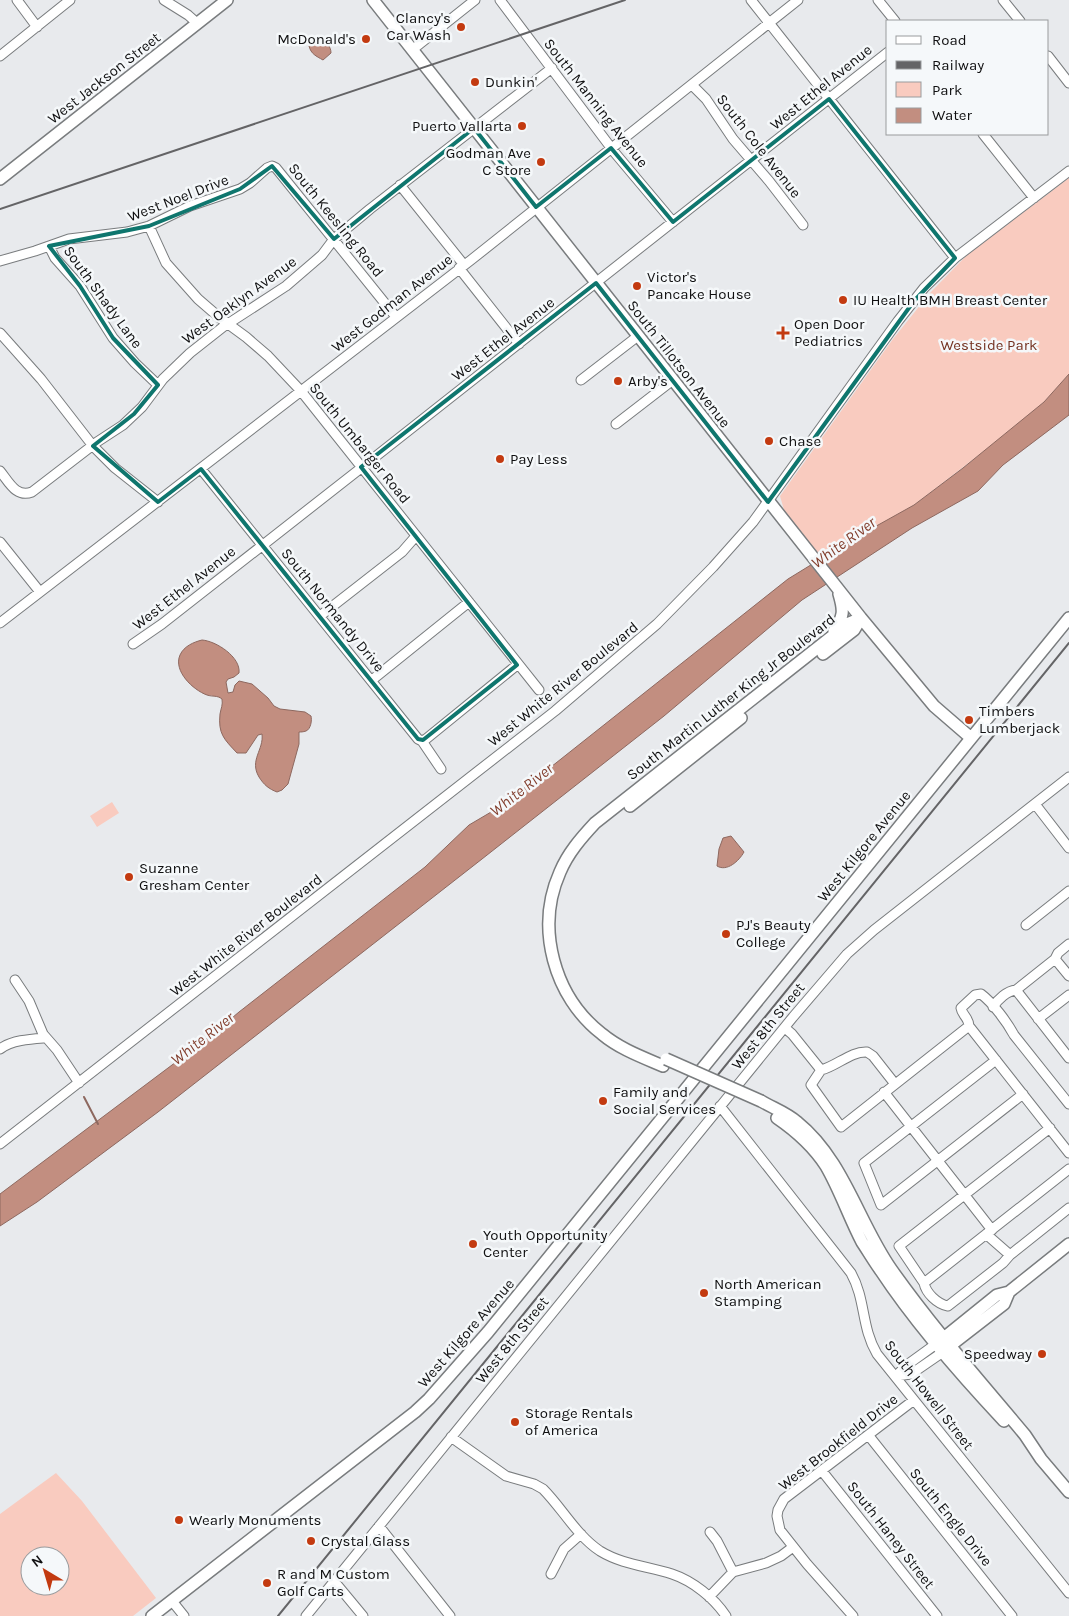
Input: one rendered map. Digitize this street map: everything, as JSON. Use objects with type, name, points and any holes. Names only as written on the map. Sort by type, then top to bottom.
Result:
[{"type":"main road","name":"West Jackson Street","points":[[0,179],[227,0]]},
{"type":"main road","name":"South Tillotson Avenue","points":[[373,0],[837,588],[843,600]]},
{"type":"main road","points":[[843,600],[861,618],[934,706],[972,738]]},
{"type":"main road","points":[[828,641],[842,620],[843,600]]},
{"type":"main road","name":"South Martin Luther King Jr Boulevard","points":[[664,1062],[632,1053],[602,1034],[581,1014],[565,990],[553,960],[549,931],[551,899],[560,872],[574,847],[595,823],[849,623],[861,618]]},
{"type":"main road","name":"South Martin Luther King Jr Boulevard","points":[[861,618],[854,630],[601,828],[580,852],[567,875],[559,901],[557,930],[561,958],[572,986],[587,1009],[606,1028],[664,1062],[759,1105],[792,1128],[813,1149],[831,1176],[863,1242],[901,1300],[944,1345]]},
{"type":"main road","name":"West Kilgore Avenue","points":[[152,1616],[378,1441],[429,1399],[488,1332],[1069,618]]},
{"type":"main road","points":[[1069,1244],[1010,1292],[997,1295],[944,1345],[964,1378],[1042,1459],[1069,1492]]},
{"type":"street","points":[[17,0],[37,27]]},
{"type":"street","points":[[0,56],[70,0]]},
{"type":"street","points":[[164,0],[197,23]]},
{"type":"street","points":[[412,50],[476,0]]},
{"type":"street","name":"South Manning Avenue","points":[[500,0],[611,148],[673,222]]},
{"type":"street","points":[[752,0],[955,258]]},
{"type":"street","name":"West Godman Avenue","points":[[0,624],[462,267],[798,0]]},
{"type":"street","points":[[878,0],[894,20]]},
{"type":"street","points":[[1003,0],[1019,20]]},
{"type":"street","name":"West Ethel Avenue","points":[[133,644],[362,468],[886,54]]},
{"type":"street","points":[[1049,57],[1069,83]]},
{"type":"street","name":"West Oaklyn Avenue","points":[[0,471],[16,490],[23,494],[32,492],[129,420],[179,363],[228,324],[286,286],[322,255],[334,239],[400,185],[552,68]]},
{"type":"street","name":"South Cole Avenue","points":[[692,85],[706,99],[733,139],[803,225]]},
{"type":"street","points":[[984,135],[1034,198]]},
{"type":"street","name":"West Noel Drive","points":[[0,261],[69,239],[127,232],[149,226],[190,206],[240,189],[272,166]]},
{"type":"street","name":"South Keesling Road","points":[[272,166],[276,168],[396,317]]},
{"type":"street","name":"West White River Boulevard","points":[[0,1144],[556,711],[657,624],[713,567],[753,522],[931,280],[955,258],[1069,171]]},
{"type":"street","points":[[400,185],[519,344]]},
{"type":"street","name":"South Umbarger Road","points":[[149,226],[166,263],[198,299],[246,336],[301,391],[539,690]]},
{"type":"street","name":"South Shady Lane","points":[[49,246],[55,258],[80,286],[103,324],[135,363],[158,385]]},
{"type":"street","points":[[0,333],[41,380],[93,446],[115,468],[158,502]]},
{"type":"street","points":[[581,380],[638,336]]},
{"type":"street","points":[[616,424],[673,380]]},
{"type":"street","name":"South Normandy Drive","points":[[201,469],[418,739],[422,741],[441,769]]},
{"type":"street","points":[[320,616],[402,552],[416,536]]},
{"type":"street","points":[[0,542],[40,592]]},
{"type":"street","points":[[372,680],[469,602]]},
{"type":"street","points":[[422,741],[518,665]]},
{"type":"street","name":"West 8th Street","points":[[306,1616],[830,973],[863,938],[1069,778]]},
{"type":"street","points":[[1035,804],[1069,848]]},
{"type":"street","points":[[1026,925],[1069,891]]},
{"type":"street","points":[[993,1007],[1005,995],[1016,990],[1055,959],[1058,953],[1069,944]]},
{"type":"street","points":[[1055,959],[1069,976]]},
{"type":"street","points":[[15,980],[29,1001],[45,1038],[57,1050],[79,1083]]},
{"type":"street","points":[[1016,990],[1069,1058]]},
{"type":"street","points":[[1069,1098],[1017,1033],[983,995],[975,995],[961,1008],[969,1021],[969,1026],[1069,1153]]},
{"type":"street","points":[[1038,1019],[1069,995]]},
{"type":"street","points":[[895,1084],[873,1056],[867,1052],[857,1054],[821,1070],[811,1085],[841,1127],[969,1026]]},
{"type":"street","points":[[785,1028],[821,1070]]},
{"type":"street","points":[[1012,1029],[1014,1035],[1069,1104]]},
{"type":"street","points":[[0,1049],[6,1045],[45,1038]]},
{"type":"street","points":[[1061,1048],[1069,1042]]},
{"type":"street","points":[[996,1060],[864,1163],[881,1205],[1023,1094]]},
{"type":"street","points":[[884,1092],[965,1195],[989,1232],[1010,1255]]},
{"type":"street","name":"South Howell Street","points":[[720,1106],[851,1273],[859,1292],[870,1343],[877,1354],[1069,1593]]},
{"type":"street","points":[[1050,1128],[899,1246],[927,1290],[936,1301],[948,1306],[1069,1208]]},
{"type":"street","points":[[924,1283],[1069,1169]]},
{"type":"street","points":[[896,1376],[907,1365],[944,1345]]},
{"type":"street","name":"West Brookfield Drive","points":[[793,1547],[779,1526],[777,1516],[784,1499],[914,1400]]},
{"type":"street","name":"South Engle Drive","points":[[869,1436],[1012,1616]]},
{"type":"street","points":[[451,1437],[506,1476],[534,1484],[543,1489],[592,1546],[609,1556],[629,1564],[682,1578],[709,1597],[726,1616]]},
{"type":"street","name":"South Haney Street","points":[[822,1471],[937,1616]]},
{"type":"street","points":[[379,1526],[450,1616]]},
{"type":"street","points":[[710,1532],[717,1541],[733,1572]]},
{"type":"street","points":[[551,1574],[564,1549],[582,1534]]},
{"type":"street","points":[[709,1597],[733,1572],[766,1563],[781,1556],[793,1547],[853,1616]]},
{"type":"street","points":[[334,1581],[363,1616]]},
{"type":"street","points":[[172,1601],[184,1616]]},
{"type":"highlighted area","points":[[829,99],[955,258],[914,301],[768,502],[596,283],[361,467],[517,665],[423,740],[418,739],[201,469],[158,502],[93,446],[134,414],[158,385],[113,338],[80,286],[49,246],[149,226],[240,189],[272,166],[334,239],[474,128],[536,207],[611,148],[673,222]]},
{"type":"green space","name":"Westside Park","points":[[1069,178],[1069,374],[1044,402],[914,505],[822,558],[784,510],[780,496],[893,339],[930,293],[967,255]]},
{"type":"green space","points":[[112,802],[119,813],[97,827],[90,816]]},
{"type":"green space","points":[[56,1473],[82,1501],[156,1598],[133,1616],[0,1616],[0,1514]]},
{"type":"water","points":[[320,39],[328,44],[331,51],[323,60],[312,53],[309,46],[313,41]]},
{"type":"water","points":[[1069,374],[1069,415],[1003,465],[978,491],[912,528],[802,600],[664,716],[158,1112],[37,1202],[0,1226],[0,1194],[208,1038],[425,867],[469,825],[503,805],[788,579],[853,539],[914,505],[963,468],[1044,402]]},
{"type":"water","points":[[202,640],[214,643],[227,651],[239,667],[239,673],[226,682],[228,693],[233,692],[235,685],[239,681],[252,684],[274,706],[280,709],[305,712],[311,716],[309,728],[306,731],[299,732],[299,744],[288,784],[282,790],[277,792],[269,788],[256,771],[256,760],[262,734],[258,735],[246,753],[237,753],[225,740],[221,731],[220,714],[222,699],[202,693],[190,684],[182,673],[179,667],[180,655],[189,645]]},
{"type":"water","points":[[731,836],[744,852],[729,867],[717,866],[719,849],[723,838]]},
{"type":"waterway","points":[[84,1097],[98,1124]]},
{"type":"railway","points":[[0,209],[625,0]]},
{"type":"railway","points":[[278,1616],[1069,643]]},
{"type":"place","name":"Clancy's Car Wash","points":[[461,27]]},
{"type":"place","name":"McDonald's","points":[[366,39]]},
{"type":"place","name":"Dunkin'","points":[[475,82]]},
{"type":"place","name":"Puerto Vallarta","points":[[522,126]]},
{"type":"place","name":"Godman Ave C Store","points":[[541,162]]},
{"type":"place","name":"Victor's Pancake House","points":[[637,286]]},
{"type":"place","name":"IU Health BMH Breast Center","points":[[843,300]]},
{"type":"place","name":"Open Door Pediatrics","points":[[783,333]]},
{"type":"place","name":"Arby's","points":[[618,381]]},
{"type":"place","name":"Chase","points":[[769,441]]},
{"type":"place","name":"Pay Less","points":[[500,459]]},
{"type":"place","name":"Timbers Lumberjack","points":[[969,720]]},
{"type":"place","name":"Suzanne Gresham Center","points":[[129,877]]},
{"type":"place","name":"PJ's Beauty College","points":[[726,934]]},
{"type":"place","name":"Family and Social Services","points":[[603,1101]]},
{"type":"place","name":"Youth Opportunity Center","points":[[473,1244]]},
{"type":"place","name":"North American Stamping","points":[[704,1293]]},
{"type":"place","name":"Speedway","points":[[1042,1354]]},
{"type":"place","name":"Storage Rentals of America","points":[[515,1422]]},
{"type":"place","name":"Wearly Monuments","points":[[179,1520]]},
{"type":"place","name":"Crystal Glass","points":[[311,1541]]},
{"type":"place","name":"R and M Custom Golf Carts","points":[[267,1583]]},
{"type":"water label","name":"White River","points":[[843,542]]},
{"type":"water label","name":"White River","points":[[521,789]]},
{"type":"water label","name":"White River","points":[[202,1038]]}]
